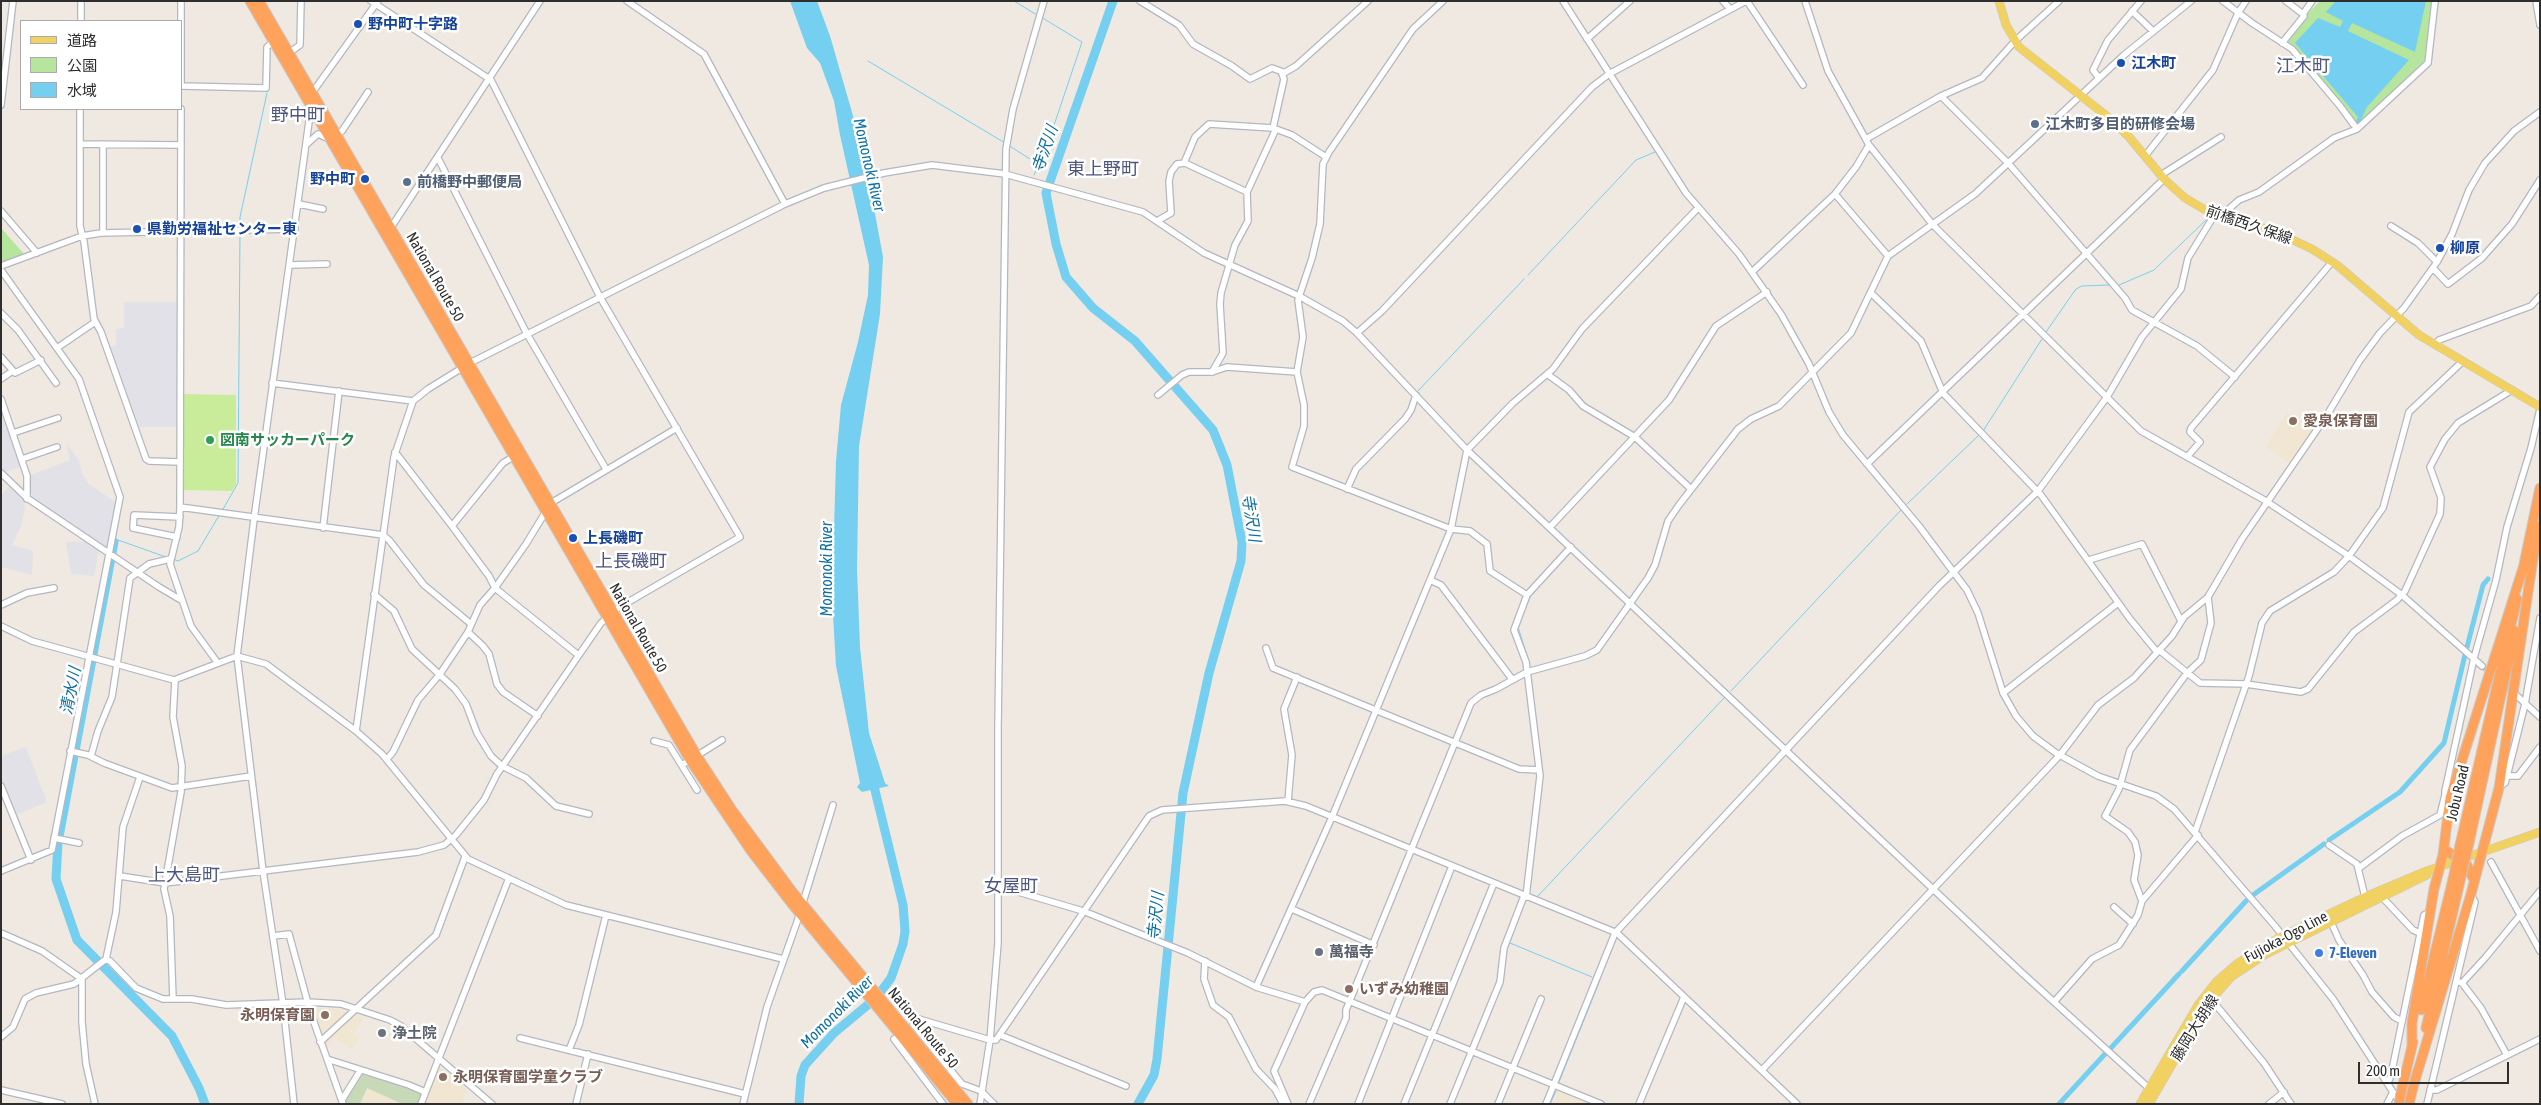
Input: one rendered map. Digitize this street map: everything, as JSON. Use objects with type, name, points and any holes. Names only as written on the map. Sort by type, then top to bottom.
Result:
[{"type":"highway","name":"National Route 50","points":[[250,1],[311,107],[333,137]]},
{"type":"highway","name":"National Route 50","points":[[259,1],[312,93],[333,137],[548,507],[690,760],[751,851],[799,914],[968,1104]]},
{"type":"highway","name":"National Route 50","points":[[466,365],[513,457],[548,507]]},
{"type":"highway","name":"Jobu Road","points":[[2409,1104],[2540,488]]},
{"type":"highway","name":"Jobu Road","points":[[2464,844],[2540,526]]},
{"type":"highway","points":[[2414,1084],[2471,894],[2499,788],[2534,552]]},
{"type":"highway","points":[[2412,1046],[2412,1023],[2430,912],[2444,849],[2448,796],[2524,565]]},
{"type":"highway","name":"National Route 50","points":[[690,760],[856,976]]},
{"type":"highway","points":[[2444,849],[2452,856],[2461,859],[2469,868],[2474,880]]},
{"type":"highway","name":"Jobu Road","points":[[2399,1104],[2397,1092],[2412,1046],[2457,878]]},
{"type":"highway","name":"National Route 50","points":[[892,1018],[958,1104]]},
{"type":"main road","name":"前橋西久保線","points":[[1998,1],[2006,25],[2015,41],[2029,57],[2082,96],[2118,126],[2162,177],[2190,202],[2218,215],[2287,236],[2332,262],[2397,317],[2435,345],[2540,408]]},
{"type":"main road","name":"Fujioka-Ogo Line","points":[[2140,1104],[2152,1091],[2205,994],[2238,963],[2282,936],[2365,896],[2461,859],[2540,832]]},
{"type":"main road","name":"Fujioka-Ogo Line","points":[[2382,897],[2439,868]]},
{"type":"main road","name":"藤岡大胡線","points":[[2149,1104],[2152,1091],[2211,999],[2244,967],[2288,942],[2382,897]]},
{"type":"street","points":[[1,105],[13,1]]},
{"type":"street","points":[[81,1],[81,20]]},
{"type":"street","points":[[182,1],[182,20]]},
{"type":"street","points":[[289,53],[300,46],[302,1]]},
{"type":"street","points":[[388,232],[540,1]]},
{"type":"street","points":[[627,1],[704,54],[785,204]]},
{"type":"street","points":[[980,1104],[990,1040],[998,943],[999,646],[1008,127],[1044,1]]},
{"type":"street","points":[[1140,1],[1179,25],[1193,44],[1232,66],[1250,79],[1272,68],[1283,72],[1296,66],[1368,1]]},
{"type":"street","points":[[1443,1],[1414,29],[1326,157],[1322,174],[1320,224],[1312,258],[1298,296],[1303,337],[1297,372],[1304,405],[1304,426],[1292,467],[1451,528],[1470,531],[1487,544],[1490,571],[1527,595]]},
{"type":"street","points":[[1564,1],[1686,193],[1767,292],[1812,371],[1839,429],[1954,571],[1976,606],[2003,693],[2025,727],[2038,740],[2060,755],[2098,776],[2162,800],[2196,834],[2288,942],[2333,999],[2388,1083],[2397,1092],[2387,1104]]},
{"type":"street","points":[[1587,39],[1630,1]]},
{"type":"street","points":[[1723,1],[1730,9]]},
{"type":"street","points":[[1357,333],[1382,311],[1592,87],[1609,74],[1747,1],[1803,85]]},
{"type":"street","points":[[1805,1],[1828,70],[1868,142],[1933,225],[2145,434],[2266,501],[2349,556],[2402,595],[2482,666]]},
{"type":"street","points":[[1752,272],[1834,194],[1856,167],[1868,142],[1941,96],[1982,78],[2015,41],[2059,1]]},
{"type":"street","points":[[2099,78],[2093,70],[2100,54],[2108,40],[2141,1]]},
{"type":"street","points":[[1309,1104],[1346,1018],[1350,1001],[1472,703],[1480,695],[1496,689],[1527,672],[1585,656],[1597,650],[1655,565],[1668,521],[1691,489],[1738,429],[1750,419],[1779,406],[1853,331],[1888,256],[1975,194],[2082,96],[2099,78],[2191,1]]},
{"type":"street","points":[[2223,1],[2292,49],[2357,129]]},
{"type":"street","points":[[2145,156],[2213,70],[2238,12],[2246,1]]},
{"type":"street","points":[[2286,1],[2302,14]]},
{"type":"street","points":[[2282,43],[2304,16],[2302,14],[2312,1]]},
{"type":"street","points":[[1546,1104],[1616,933],[1954,571],[2038,491],[2108,397],[2142,338],[2181,289],[2188,258],[2218,215],[2238,200],[2259,192],[2334,138],[2357,129],[2428,63],[2435,1]]},
{"type":"street","points":[[2536,1],[2540,25]]},
{"type":"street","points":[[120,876],[165,883],[263,871],[436,849],[450,840],[484,800],[502,766],[538,716],[577,654],[609,614],[740,537],[600,297],[490,78],[375,2],[312,93],[307,146],[254,519],[237,656],[263,871],[294,1104]]},
{"type":"street","points":[[2132,10],[2153,32]]},
{"type":"street","points":[[182,86],[266,88],[267,49],[268,45],[273,42]]},
{"type":"street","points":[[1212,372],[1223,353],[1220,304],[1238,237],[1248,221],[1248,192],[1275,131],[1273,128],[1284,79],[1283,72]]},
{"type":"street","points":[[307,146],[312,137],[318,134],[333,137],[342,131],[368,92]]},
{"type":"street","points":[[1941,96],[2008,164],[2125,298],[2132,310],[2197,346],[2235,377]]},
{"type":"street","points":[[80,110],[80,226],[95,322],[101,332],[146,459],[149,461],[180,462]]},
{"type":"street","points":[[181,110],[180,517],[170,560],[181,600],[191,626],[217,662]]},
{"type":"street","points":[[1762,1070],[1933,887],[2060,755],[2098,705],[2134,678],[2176,631],[2181,621],[2208,598],[2266,501],[2327,415],[2360,360],[2380,333],[2397,317],[2435,265],[2452,234],[2469,190],[2485,163],[2514,131],[2540,112]]},
{"type":"street","points":[[1184,163],[1195,136],[1209,124],[1273,128],[1292,135],[1326,157]]},
{"type":"street","points":[[1867,464],[2086,255],[2162,177],[2221,137]]},
{"type":"street","points":[[80,144],[181,145]]},
{"type":"street","points":[[103,144],[103,232]]},
{"type":"street","points":[[438,158],[527,334],[606,469]]},
{"type":"street","points":[[1157,221],[1171,213],[1169,181],[1171,172],[1177,164],[1184,163],[1248,192]]},
{"type":"street","points":[[356,731],[395,452],[413,401],[466,365],[785,204],[831,186],[884,173],[932,165],[1006,174],[1135,208],[1157,221],[1185,242],[1298,296],[1328,312],[1357,333],[1467,450],[1631,602],[2054,1002],[2152,1091]]},
{"type":"street","points":[[2391,226],[2418,243],[2448,284],[2476,263],[2512,224],[2540,180]]},
{"type":"street","points":[[1834,194],[1888,256]]},
{"type":"street","points":[[299,204],[324,209]]},
{"type":"street","points":[[1256,988],[1332,817],[1451,528],[1467,450],[1513,403],[1558,364],[1582,329],[1698,208]]},
{"type":"street","points":[[1,210],[37,253]]},
{"type":"street","points":[[1,266],[82,236],[103,232],[295,229]]},
{"type":"street","points":[[2187,457],[2200,442],[2190,432],[2191,428],[2332,262]]},
{"type":"street","points":[[290,265],[327,264]]},
{"type":"street","points":[[1,270],[78,379],[120,492],[111,555],[57,838],[51,851],[1,871]]},
{"type":"street","points":[[1550,527],[1635,437],[1677,389],[1680,380],[1716,326],[1767,292]]},
{"type":"street","points":[[1870,292],[1923,344],[1943,392],[2038,491],[2118,603],[2158,651],[2200,683],[2246,684],[2301,692],[2308,689],[2354,632],[2402,595],[2440,514],[2441,498],[2430,467],[2438,451],[2458,423],[2512,390]]},
{"type":"street","points":[[2435,345],[2439,340],[2531,306],[2540,296]]},
{"type":"street","points":[[1,312],[18,330],[56,383]]},
{"type":"street","points":[[57,348],[95,322]]},
{"type":"street","points":[[1,357],[11,372]]},
{"type":"street","points":[[1,379],[11,372],[17,372],[41,360]]},
{"type":"street","points":[[2054,1002],[2092,959],[2119,945],[2133,924],[2142,901],[2196,834],[2246,684],[2262,623],[2270,611],[2334,572],[2349,556],[2383,508],[2409,412],[2463,361]]},
{"type":"street","points":[[1160,393],[1182,375],[1189,372],[1212,372],[1227,367],[1297,372]]},
{"type":"street","points":[[1547,374],[1569,390],[1583,406],[1635,437],[1691,489]]},
{"type":"street","points":[[273,383],[413,401]]},
{"type":"street","points":[[323,528],[339,391]]},
{"type":"street","points":[[1347,489],[1356,469],[1408,415],[1416,395]]},
{"type":"street","points":[[1,399],[29,483],[28,500]]},
{"type":"street","points":[[2532,448],[2540,408]]},
{"type":"street","points":[[13,433],[58,418]]},
{"type":"street","points":[[387,759],[393,752],[418,700],[440,674],[468,632],[480,605],[495,588],[526,544],[548,507],[606,469],[676,428]]},
{"type":"street","points":[[2359,868],[2402,836],[2440,815],[2448,796],[2474,658],[2496,580],[2507,527],[2540,428]]},
{"type":"street","points":[[22,460],[57,448]]},
{"type":"street","points":[[395,452],[489,576],[495,588],[577,654]]},
{"type":"street","points":[[452,526],[503,463],[513,457]]},
{"type":"street","points":[[2,476],[28,500],[181,600]]},
{"type":"street","points":[[180,507],[254,519],[383,535],[424,585],[471,624]]},
{"type":"street","points":[[176,537],[134,528],[134,515],[180,517]]},
{"type":"street","points":[[2089,560],[2142,544],[2181,621]]},
{"type":"street","points":[[1450,1104],[1500,982],[1504,948],[1525,897],[1540,791],[1527,672],[1524,657],[1514,630],[1527,595],[1571,547]]},
{"type":"street","points":[[91,756],[98,731],[110,704],[129,582],[137,572],[154,562],[170,560]]},
{"type":"street","points":[[1430,580],[1441,585],[1512,679]]},
{"type":"street","points":[[1,605],[27,593],[54,588]]},
{"type":"street","points":[[374,594],[394,610],[412,649],[455,689],[466,704],[477,733],[491,756],[502,766],[526,778],[556,806],[589,814]]},
{"type":"street","points":[[2142,901],[2134,880],[2138,855],[2135,842],[2128,832],[2105,816],[2120,784],[2130,750],[2187,673],[2201,660],[2212,623],[2208,598]]},
{"type":"street","points":[[2003,693],[2118,603]]},
{"type":"street","points":[[2499,788],[2505,783],[2525,704],[2540,618]]},
{"type":"street","points":[[1,626],[30,641],[175,680],[217,662],[237,656],[266,664],[356,731],[387,759],[465,857],[566,905],[783,959]]},
{"type":"street","points":[[468,632],[489,654],[496,684],[503,692],[538,716]]},
{"type":"street","points":[[1266,648],[1271,666],[1519,769],[1539,770]]},
{"type":"street","points":[[1288,801],[1292,755],[1284,709],[1296,677]]},
{"type":"street","points":[[174,999],[170,916],[164,894],[181,787],[182,766],[172,718],[175,680]]},
{"type":"street","points":[[2515,694],[2540,717]]},
{"type":"street","points":[[690,760],[722,740]]},
{"type":"street","points":[[654,741],[669,746],[690,760],[697,790]]},
{"type":"street","points":[[2507,776],[2518,776],[2540,747]]},
{"type":"street","points":[[73,752],[91,756],[140,777],[172,788],[251,776]]},
{"type":"street","points":[[1,1037],[13,1027],[24,998],[36,993],[74,984],[106,959],[114,922],[120,876],[123,827],[140,777]]},
{"type":"street","points":[[1,786],[31,860]]},
{"type":"street","points":[[994,1104],[983,1092],[962,1084],[913,1024],[912,1017],[990,1040],[996,1040],[1144,822],[1152,815],[1191,807],[1288,801],[1332,817],[1616,933],[1797,1104]]},
{"type":"street","points":[[743,1104],[767,1007],[799,914],[833,805]]},
{"type":"street","points":[[57,838],[79,842]]},
{"type":"street","points":[[2328,844],[2352,859],[2359,868],[2365,896]]},
{"type":"street","points":[[320,1042],[436,935],[465,857]]},
{"type":"street","points":[[2491,862],[2540,951]]},
{"type":"street","points":[[1358,1104],[1452,866]]},
{"type":"street","points":[[421,1104],[509,878]]},
{"type":"street","points":[[1404,1104],[1494,883]]},
{"type":"street","points":[[998,886],[1083,911],[1205,961],[1256,988],[1304,1002]]},
{"type":"street","points":[[2459,982],[2485,958],[2540,891]]},
{"type":"street","points":[[2426,1104],[2453,995],[2459,982],[2474,902],[2471,894]]},
{"type":"street","points":[[2382,897],[2413,930],[2420,932]]},
{"type":"street","points":[[2114,907],[2133,924]]},
{"type":"street","points":[[1292,909],[1374,945]]},
{"type":"street","points":[[2388,1083],[2412,985],[2424,915],[2430,912]]},
{"type":"street","points":[[569,1050],[579,1025],[606,915]]},
{"type":"street","points":[[2330,922],[2339,940],[2363,975],[2372,992],[2394,1017],[2402,1020]]},
{"type":"street","points":[[1,933],[42,950],[82,979]]},
{"type":"street","points":[[273,936],[289,934],[320,1042],[343,1102]]},
{"type":"street","points":[[106,959],[140,990],[158,998],[192,998],[226,1005],[308,1002],[342,1004],[357,1009],[401,1026],[492,1104]]},
{"type":"street","points":[[1205,961],[1204,979],[1213,1005],[1229,1017],[1256,1069],[1274,1089],[1283,1104]]},
{"type":"street","points":[[82,979],[82,1022],[86,1064],[94,1104]]},
{"type":"street","points":[[2459,982],[2482,1008],[2507,1055]]},
{"type":"street","points":[[1288,1104],[1274,1071],[1304,1002],[1314,992],[1322,990],[1471,1049],[1601,1104]]},
{"type":"street","points":[[2445,992],[2453,995]]},
{"type":"street","points":[[1639,1104],[1684,997]]},
{"type":"street","points":[[1498,1104],[1541,999]]},
{"type":"street","points":[[2211,999],[2264,1063],[2291,1104]]},
{"type":"street","points":[[1000,1035],[1126,1086]]},
{"type":"street","points":[[520,1038],[745,1094]]},
{"type":"street","points":[[894,1039],[942,1104]]},
{"type":"street","points":[[2430,1090],[2436,1090],[2540,1039]]},
{"type":"street","points":[[576,1104],[588,1054]]},
{"type":"street","points":[[327,1060],[410,1084],[425,1092]]},
{"type":"street","points":[[343,1102],[360,1071]]},
{"type":"street","points":[[1,1090],[62,1104]]},
{"type":"street","points":[[2270,1104],[2284,1092]]},
{"type":"shaded area","points":[[124,302],[177,302],[177,427],[138,427],[109,347],[116,346],[116,329],[124,328]]},
{"type":"shaded area","points":[[1,407],[21,466],[4,473],[1,471]]},
{"type":"shaded area","points":[[2287,413],[2315,428],[2290,464],[2266,446]]},
{"type":"shaded area","points":[[66,443],[79,460],[82,474],[89,484],[118,504],[108,550],[32,498],[29,476],[70,460]]},
{"type":"shaded area","points":[[9,487],[24,501],[25,508],[21,526],[12,545],[33,551],[32,575],[1,567],[1,495]]},
{"type":"shaded area","points":[[86,541],[99,549],[94,576],[71,574],[66,542]]},
{"type":"shaded area","points":[[26,747],[47,802],[16,815],[1,777],[1,756]]},
{"type":"shaded area","points":[[313,1008],[342,1009],[348,1013],[323,1036]]},
{"type":"shaded area","points":[[354,1013],[364,1017],[354,1033],[360,1037],[352,1049],[334,1038],[326,1049],[323,1043]]},
{"type":"shaded area","name":"永明保育園学童クラブ","points":[[438,1065],[468,1090],[462,1104],[423,1104]]},
{"type":"shaded area","points":[[366,1088],[402,1104],[360,1104]]},
{"type":"shaded area","points":[[1558,1091],[1590,1104],[1553,1104]]},
{"type":"green space","points":[[2320,1],[2433,1],[2425,60],[2358,126],[2286,42]]},
{"type":"green space","points":[[1,228],[24,254],[1,263]]},
{"type":"green space","name":"図南サッカーパーク","points":[[184,394],[236,395],[236,485],[232,491],[183,490]]},
{"type":"green space","points":[[360,1074],[408,1085],[423,1092],[419,1104],[402,1104],[367,1088],[360,1104],[346,1104],[345,1101]]},
{"type":"water","points":[[790,1],[817,1],[830,36],[864,154],[883,257],[880,314],[859,446],[857,569],[860,647],[869,733],[885,783],[889,786],[862,792],[857,787],[860,783],[836,666],[832,598],[836,461],[841,405],[868,295],[869,265],[834,101],[820,63],[807,48]]},
{"type":"water","points":[[2336,1],[2426,1],[2415,52],[2352,23],[2348,31],[2409,60],[2367,107],[2359,124],[2356,121],[2358,117],[2295,43],[2318,18],[2340,27],[2343,21],[2326,12]]},
{"type":"waterway","points":[[1014,1],[1037,15]]},
{"type":"waterway","name":"寺沢川","points":[[1113,1],[1046,193],[1056,244],[1066,277],[1093,308],[1135,341],[1213,430],[1227,465],[1242,542],[1241,561],[1209,673],[1183,793],[1157,1059],[1154,1075],[1138,1104]]},
{"type":"waterway","points":[[1034,175],[1048,143],[1082,42],[1041,17]]},
{"type":"waterway","points":[[868,61],[1005,143]]},
{"type":"waterway","points":[[240,228],[240,217],[267,93]]},
{"type":"waterway","points":[[1008,145],[1038,164]]},
{"type":"waterway","points":[[1528,275],[1636,160],[1655,152]]},
{"type":"waterway","points":[[2119,285],[2154,270],[2206,220]]},
{"type":"waterway","points":[[222,511],[238,483],[240,232]]},
{"type":"waterway","points":[[1418,391],[1524,279]]},
{"type":"waterway","points":[[2046,332],[2076,289],[2082,286],[2109,285]]},
{"type":"waterway","points":[[1983,431],[2042,339]]},
{"type":"waterway","points":[[1418,402],[1457,443]]},
{"type":"waterway","points":[[1907,504],[1980,434]]},
{"type":"waterway","points":[[1490,475],[1566,548]]},
{"type":"waterway","name":"清水川","points":[[117,481],[122,494]]},
{"type":"waterway","points":[[1731,691],[1901,510]]},
{"type":"waterway","points":[[173,559],[178,561],[198,551],[220,514]]},
{"type":"waterway","points":[[114,542],[118,540],[166,557]]},
{"type":"waterway","name":"清水川","points":[[114,542],[58,842],[56,879],[77,940],[172,1036],[199,1088],[205,1104]]},
{"type":"waterway","points":[[1557,566],[1569,551]]},
{"type":"waterway","points":[[2467,647],[2483,585],[2488,579]]},
{"type":"waterway","points":[[1521,619],[1531,595]]},
{"type":"waterway","points":[[1518,627],[1528,659]]},
{"type":"waterway","points":[[2329,840],[2400,792],[2444,743],[2465,655]]},
{"type":"waterway","points":[[1542,779],[1529,894],[1537,897],[1725,697]]},
{"type":"waterway","name":"Momonoki River","points":[[799,1104],[801,1076],[805,1065],[834,1033],[876,998],[891,978],[903,944],[905,931],[903,905],[872,778]]},
{"type":"waterway","points":[[2253,895],[2324,844]]},
{"type":"waterway","points":[[1512,935],[1525,901]]},
{"type":"waterway","points":[[2182,971],[2246,901]]},
{"type":"waterway","points":[[1510,943],[1592,977]]},
{"type":"waterway","points":[[2109,1050],[2179,974]]},
{"type":"waterway","points":[[1559,1082],[1600,980]]},
{"type":"waterway","points":[[2059,1104],[2105,1054]]},
{"type":"waterway","points":[[1550,1104],[1556,1091]]},
{"type":"tunnel","points":[[2482,666],[2514,694]]},
{"type":"place","name":"野中町十字路","points":[[358,24]]},
{"type":"place","name":"江木町","points":[[2121,63]]},
{"type":"place","name":"江木町多目的研修会場","points":[[2035,124]]},
{"type":"place","name":"野中町","points":[[365,179]]},
{"type":"place","name":"前橋野中郵便局","points":[[407,182]]},
{"type":"place","name":"県勤労福祉センター東","points":[[137,229]]},
{"type":"place","name":"柳原","points":[[2440,248]]},
{"type":"place","name":"愛泉保育園","points":[[2293,421]]},
{"type":"place","name":"図南サッカーパーク","points":[[210,440]]},
{"type":"place","name":"上長磯町","points":[[573,538]]},
{"type":"place","name":"萬福寺","points":[[1319,952]]},
{"type":"place","name":"7-Eleven","points":[[2319,953]]},
{"type":"place","name":"いずみ幼稚園","points":[[1349,989]]},
{"type":"place","name":"永明保育園","points":[[325,1015]]},
{"type":"place","name":"浄土院","points":[[382,1033]]},
{"type":"place","name":"永明保育園学童クラブ","points":[[443,1077]]},
{"type":"district","name":"江木町","points":[[2303,66]]},
{"type":"district","name":"野中町","points":[[298,115]]},
{"type":"district","name":"東上野町","points":[[1103,169]]},
{"type":"district","name":"上長磯町","points":[[631,561]]},
{"type":"district","name":"上大島町","points":[[184,875]]},
{"type":"district","name":"女屋町","points":[[1011,886]]}]
